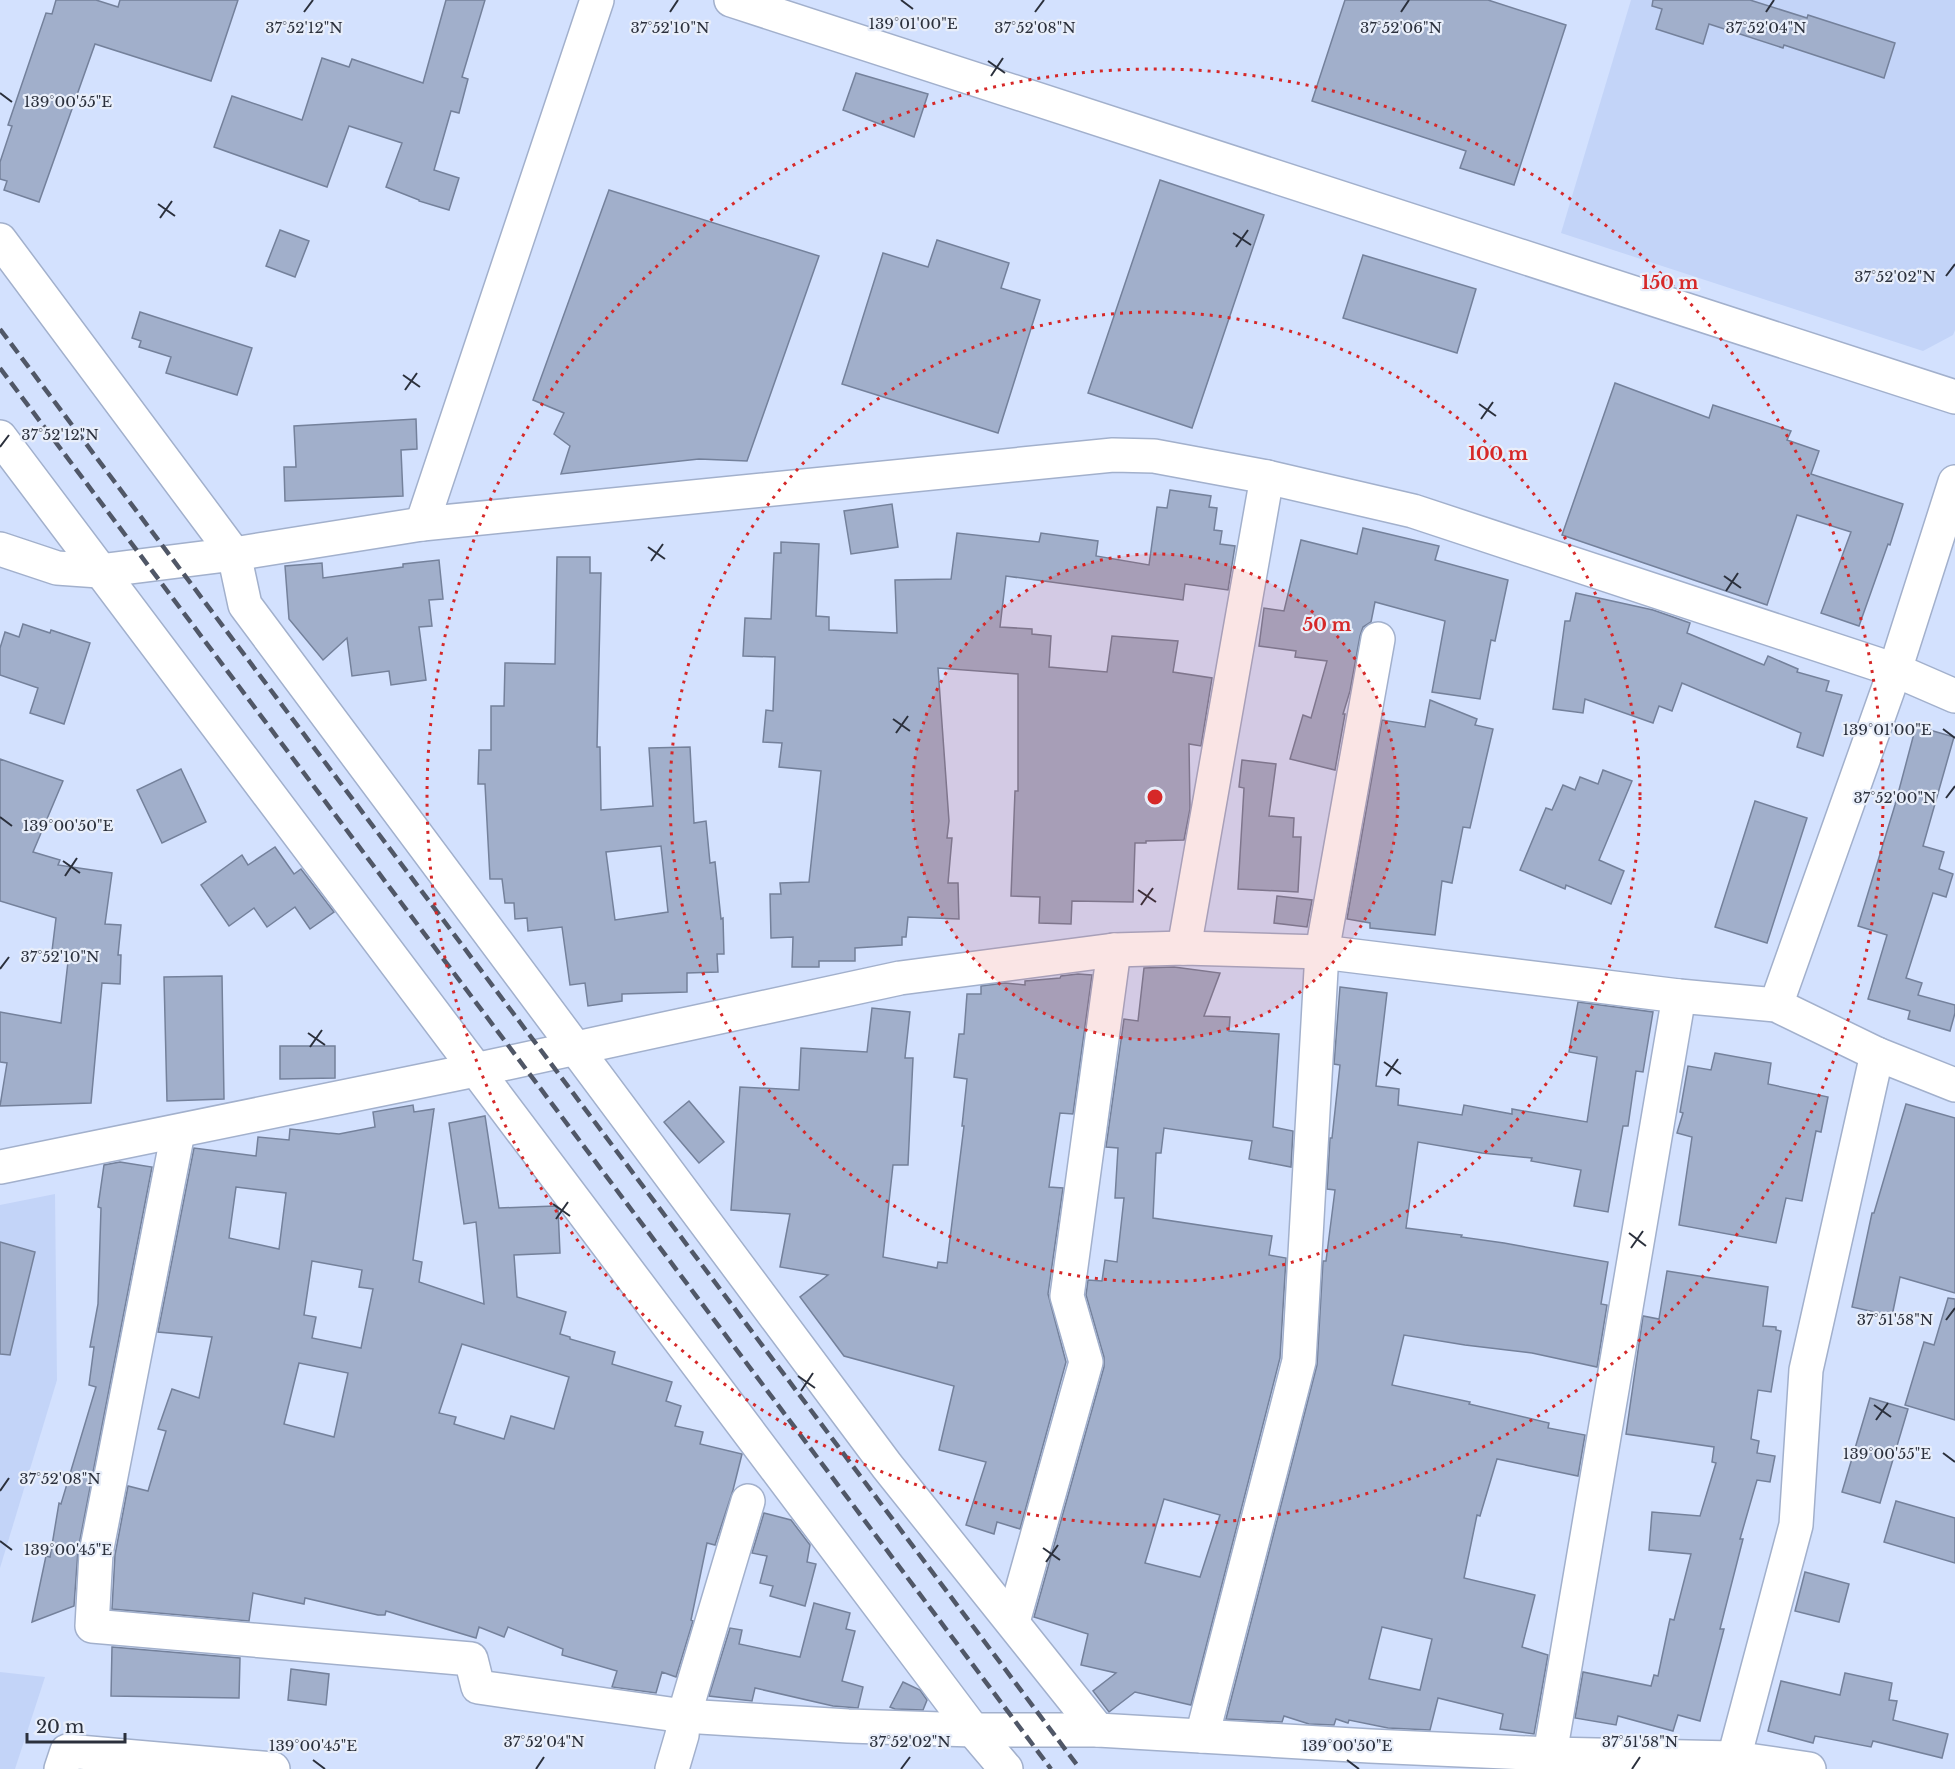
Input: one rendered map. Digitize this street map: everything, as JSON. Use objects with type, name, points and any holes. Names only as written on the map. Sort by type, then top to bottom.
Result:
[{"type":"street","points":[[422,524],[597,0]]},
{"type":"street","points":[[731,0],[1955,397]]},
{"type":"street","points":[[0,240],[234,554],[245,605],[887,1466],[1098,1730]]},
{"type":"street","points":[[0,437],[973,1730],[1006,1769]]},
{"type":"street","points":[[0,549],[57,568],[99,571],[234,554],[422,524],[1113,455],[1154,456],[1267,477],[1413,512],[1894,670],[1955,696]]},
{"type":"street","points":[[1184,948],[1267,477]]},
{"type":"street","points":[[1776,1005],[1894,670],[1955,482]]},
{"type":"street","points":[[1202,1736],[1299,1361],[1322,952],[1378,639]]},
{"type":"street","points":[[0,1167],[475,1070],[900,978],[1114,950],[1184,948],[1322,952],[1679,996],[1776,1005],[1877,1054],[1955,1085]]},
{"type":"street","points":[[1013,1622],[1086,1362],[1067,1296],[1114,950]]},
{"type":"street","points":[[1550,1754],[1679,996]]},
{"type":"street","points":[[1734,1758],[1796,1525],[1806,1370],[1877,1054]]},
{"type":"street","points":[[178,1132],[96,1553],[92,1626],[471,1659],[478,1687],[684,1716],[848,1726],[973,1730],[1098,1730],[1550,1754],[1734,1758],[1809,1769]]},
{"type":"street","points":[[672,1769],[682,1735],[684,1716],[748,1501]]},
{"type":"street","points":[[61,1769],[67,1751],[273,1769]]},
{"type":"shaded area","points":[[1631,0],[1955,0],[1955,330],[1953,335],[1923,351],[1561,233]]},
{"type":"shaded area","points":[[55,1194],[57,1380],[0,1568],[0,1205]]},
{"type":"shaded area","points":[[0,1672],[45,1677],[15,1769],[0,1769]]},
{"type":"building","points":[[56,0],[96,0],[118,7],[120,0],[238,0],[211,81],[95,44],[39,202],[4,190],[7,181],[0,179],[0,162],[12,126],[8,125],[46,13],[52,14]]},
{"type":"building","points":[[446,0],[485,0],[462,77],[468,79],[459,113],[451,111],[434,170],[459,178],[449,210],[419,201],[386,187],[402,143],[349,126],[327,187],[214,147],[232,96],[302,120],[322,58],[349,67],[352,59],[423,83]]},
{"type":"building","points":[[1345,0],[1488,0],[1566,25],[1514,185],[1460,168],[1466,151],[1312,101]]},
{"type":"building","points":[[1653,0],[1750,0],[1807,18],[1808,15],[1895,43],[1884,78],[1784,45],[1783,48],[1709,24],[1703,44],[1656,29],[1662,9],[1652,6]]},
{"type":"building","points":[[856,73],[928,94],[914,137],[843,110]]},
{"type":"building","points":[[1160,180],[1264,215],[1192,428],[1088,393]]},
{"type":"building","points":[[609,190],[819,256],[747,461],[699,459],[561,474],[570,446],[554,434],[564,413],[533,400]]},
{"type":"building","points":[[280,230],[309,241],[295,277],[266,266]]},
{"type":"building","points":[[937,240],[1009,263],[1001,288],[1040,300],[998,433],[842,384],[883,253],[928,267]]},
{"type":"building","points":[[1363,255],[1476,289],[1457,353],[1343,318]]},
{"type":"building","points":[[140,312],[252,348],[237,395],[166,373],[171,357],[139,347],[141,341],[132,338]]},
{"type":"building","points":[[1615,383],[1709,418],[1713,405],[1791,431],[1787,440],[1819,451],[1811,474],[1903,504],[1859,626],[1821,613],[1851,532],[1797,515],[1767,605],[1562,535]]},
{"type":"building","points":[[416,419],[417,449],[401,450],[403,496],[285,501],[284,467],[296,467],[294,426]]},
{"type":"building","points":[[1170,490],[1211,496],[1209,507],[1217,508],[1214,530],[1222,531],[1220,544],[1235,546],[1228,590],[1185,584],[1183,600],[1006,576],[1000,627],[1032,629],[1032,634],[1051,636],[1049,667],[1107,672],[1112,636],[1178,641],[1173,672],[1212,678],[1201,746],[1189,744],[1190,809],[1184,840],[1135,843],[1133,902],[1072,901],[1071,924],[1039,923],[1040,897],[1011,896],[1015,791],[1018,791],[1018,674],[938,668],[949,821],[947,838],[952,838],[948,883],[958,883],[959,919],[908,917],[906,937],[902,937],[902,945],[855,948],[855,961],[819,961],[819,967],[792,967],[793,937],[771,938],[770,894],[781,894],[780,883],[809,882],[821,771],[779,767],[782,743],[763,742],[766,710],[773,711],[775,657],[743,656],[745,618],[771,619],[774,553],[781,553],[781,542],[819,544],[816,616],[829,617],[829,630],[897,633],[895,580],[951,579],[957,533],[1039,542],[1041,533],[1098,541],[1096,556],[1149,565],[1157,507],[1167,508]]},
{"type":"building","points":[[892,504],[898,547],[851,554],[844,511]]},
{"type":"building","points":[[1363,528],[1439,546],[1435,560],[1508,580],[1495,641],[1491,640],[1480,699],[1432,692],[1445,621],[1375,602],[1371,622],[1363,627],[1360,636],[1350,691],[1343,714],[1345,714],[1335,770],[1290,759],[1303,715],[1311,718],[1327,661],[1295,657],[1296,651],[1259,646],[1264,608],[1284,611],[1301,540],[1357,554]]},
{"type":"building","points":[[557,557],[590,557],[590,573],[601,573],[597,747],[600,747],[601,810],[653,806],[649,748],[690,747],[694,823],[706,821],[710,863],[715,862],[721,919],[723,918],[724,954],[717,954],[718,972],[687,973],[687,992],[622,994],[622,1001],[588,1006],[585,983],[570,985],[562,927],[528,931],[527,918],[515,919],[514,903],[505,903],[502,879],[490,879],[485,784],[478,784],[479,750],[491,750],[491,706],[504,706],[505,663],[555,664]],"holes":[[[661,846],[668,912],[615,920],[606,852]]]},
{"type":"building","points":[[439,560],[443,599],[429,600],[432,626],[419,627],[426,680],[391,685],[389,671],[352,676],[347,638],[323,660],[289,619],[285,566],[322,563],[323,578]]},
{"type":"building","points":[[1576,593],[1653,610],[1676,618],[1690,623],[1687,633],[1764,665],[1768,656],[1798,669],[1797,672],[1829,681],[1826,691],[1842,695],[1823,756],[1797,747],[1801,733],[1682,683],[1672,711],[1659,706],[1653,723],[1585,699],[1583,713],[1553,709],[1565,621],[1570,621]]},
{"type":"building","points":[[23,624],[50,633],[51,630],[90,643],[64,724],[30,713],[38,688],[0,675],[0,648],[5,632],[19,637]]},
{"type":"building","points":[[1430,700],[1477,719],[1475,725],[1493,729],[1470,828],[1463,827],[1452,883],[1442,881],[1435,935],[1370,928],[1370,923],[1347,919],[1382,720],[1425,727]]},
{"type":"building","points":[[1916,726],[1954,737],[1923,846],[1944,852],[1939,869],[1953,874],[1946,897],[1933,893],[1906,978],[1922,983],[1918,995],[1955,1005],[1950,1031],[1908,1019],[1910,1011],[1868,999],[1887,935],[1858,926],[1895,805]]},
{"type":"building","points":[[0,759],[63,781],[33,852],[60,860],[58,865],[112,873],[105,924],[121,925],[118,955],[121,955],[120,984],[102,983],[91,1103],[0,1106],[7,1063],[0,1062],[0,1012],[61,1023],[69,953],[52,951],[56,918],[0,901]]},
{"type":"building","points":[[1242,760],[1276,764],[1269,816],[1294,818],[1293,837],[1301,837],[1298,892],[1238,889],[1244,788],[1239,787]]},
{"type":"building","points":[[181,769],[206,822],[162,843],[137,790]]},
{"type":"building","points":[[1603,770],[1632,781],[1599,860],[1624,871],[1611,904],[1566,885],[1565,889],[1520,870],[1546,808],[1552,810],[1563,785],[1575,790],[1580,777],[1598,784]]},
{"type":"building","points":[[1755,801],[1807,818],[1767,943],[1715,927]]},
{"type":"building","points":[[275,847],[294,874],[301,869],[334,912],[310,929],[295,907],[267,927],[254,908],[229,926],[201,885],[242,855],[248,865]]},
{"type":"building","points":[[1277,896],[1312,900],[1307,927],[1274,923]]},
{"type":"building","points":[[1174,967],[1220,973],[1204,1016],[1230,1017],[1229,1031],[1279,1034],[1273,1127],[1293,1131],[1291,1167],[1249,1159],[1252,1141],[1164,1128],[1161,1153],[1156,1153],[1153,1218],[1272,1236],[1269,1255],[1286,1258],[1280,1358],[1191,1705],[1135,1692],[1109,1712],[1093,1691],[1116,1673],[1081,1665],[1088,1634],[1034,1617],[1104,1367],[1104,1357],[1086,1295],[1088,1280],[1102,1281],[1105,1260],[1117,1262],[1124,1198],[1115,1198],[1118,1148],[1106,1147],[1124,1019],[1138,1021],[1144,968]],"holes":[[[1164,1499],[1220,1515],[1200,1577],[1145,1563]]]},
{"type":"building","points":[[1078,974],[1092,975],[1073,1114],[1060,1113],[1049,1187],[1063,1188],[1048,1294],[1066,1362],[1020,1529],[997,1522],[994,1534],[966,1525],[986,1462],[939,1450],[954,1386],[844,1356],[800,1297],[828,1275],[780,1267],[790,1214],[731,1210],[740,1087],[799,1090],[801,1048],[867,1052],[872,1008],[910,1012],[905,1058],[913,1058],[908,1165],[893,1165],[883,1257],[937,1268],[938,1262],[947,1263],[964,1126],[962,1126],[967,1079],[954,1077],[959,1034],[964,1034],[967,994],[981,994],[981,986],[1005,983],[1025,985],[1025,981]]},
{"type":"building","points":[[222,976],[224,1099],[167,1101],[164,977]]},
{"type":"building","points":[[1340,987],[1387,993],[1376,1086],[1399,1089],[1398,1105],[1462,1115],[1464,1105],[1512,1114],[1512,1109],[1587,1122],[1597,1057],[1569,1052],[1578,1002],[1653,1012],[1643,1072],[1636,1071],[1628,1126],[1623,1126],[1608,1212],[1574,1206],[1581,1170],[1531,1161],[1532,1158],[1482,1153],[1418,1142],[1406,1228],[1462,1235],[1461,1237],[1608,1262],[1601,1304],[1607,1305],[1597,1367],[1532,1353],[1404,1335],[1392,1385],[1470,1402],[1469,1404],[1549,1423],[1548,1428],[1585,1435],[1578,1476],[1497,1459],[1480,1516],[1477,1515],[1464,1578],[1535,1595],[1522,1647],[1548,1655],[1534,1734],[1500,1729],[1503,1714],[1438,1698],[1430,1730],[1388,1728],[1349,1720],[1348,1723],[1336,1719],[1334,1725],[1309,1724],[1284,1716],[1282,1722],[1226,1719],[1317,1365],[1323,1261],[1326,1261],[1335,1190],[1327,1189],[1330,1138],[1332,1138],[1340,1065],[1334,1064]],"holes":[[[1382,1627],[1432,1639],[1420,1690],[1369,1679]]]},
{"type":"building","points":[[280,1046],[335,1046],[335,1078],[280,1079]]},
{"type":"building","points":[[1715,1053],[1771,1063],[1768,1084],[1828,1097],[1821,1132],[1816,1131],[1802,1201],[1786,1198],[1776,1243],[1679,1225],[1692,1137],[1677,1133],[1683,1113],[1680,1112],[1688,1066],[1711,1070]]},
{"type":"building","points":[[689,1101],[724,1142],[699,1163],[664,1122]]},
{"type":"building","points":[[1906,1104],[1955,1118],[1955,1293],[1900,1277],[1892,1316],[1852,1307],[1872,1213],[1874,1213]]},
{"type":"building","points":[[413,1105],[414,1112],[434,1109],[413,1260],[422,1262],[419,1282],[484,1304],[476,1222],[464,1224],[449,1123],[485,1116],[499,1208],[555,1206],[558,1209],[560,1253],[514,1255],[517,1297],[566,1312],[560,1334],[615,1352],[612,1364],[672,1382],[666,1401],[681,1406],[675,1426],[703,1432],[700,1444],[742,1454],[715,1545],[707,1543],[691,1620],[693,1621],[676,1677],[662,1672],[656,1693],[612,1687],[617,1671],[562,1655],[563,1649],[508,1627],[504,1637],[479,1627],[476,1638],[386,1611],[385,1615],[378,1615],[305,1598],[304,1604],[253,1593],[249,1621],[112,1609],[115,1555],[128,1486],[148,1491],[166,1431],[158,1429],[172,1389],[199,1398],[212,1337],[158,1332],[194,1148],[256,1156],[258,1137],[289,1140],[290,1129],[339,1134],[375,1127],[373,1112]],"holes":[[[236,1187],[286,1193],[279,1249],[229,1238]],[[312,1261],[362,1270],[359,1287],[373,1289],[361,1348],[312,1338],[316,1317],[304,1315]],[[462,1344],[569,1377],[554,1429],[511,1416],[504,1439],[454,1424],[456,1417],[439,1413]],[[299,1363],[348,1373],[334,1437],[284,1424]]]},
{"type":"building","points":[[120,1162],[152,1167],[78,1550],[74,1606],[32,1622],[46,1556],[50,1557],[59,1503],[61,1504],[96,1387],[89,1385],[94,1347],[90,1347],[98,1304],[101,1208],[98,1207],[104,1165]]},
{"type":"building","points":[[0,1242],[35,1252],[10,1355],[0,1354]]},
{"type":"building","points":[[1667,1271],[1768,1287],[1763,1326],[1776,1327],[1776,1330],[1781,1331],[1771,1392],[1758,1390],[1751,1439],[1759,1441],[1757,1453],[1775,1456],[1770,1482],[1757,1480],[1740,1539],[1743,1539],[1720,1629],[1724,1629],[1700,1721],[1678,1715],[1673,1731],[1618,1716],[1616,1725],[1575,1718],[1583,1672],[1651,1686],[1654,1675],[1658,1676],[1670,1619],[1674,1620],[1691,1554],[1649,1550],[1652,1512],[1700,1516],[1716,1463],[1712,1462],[1714,1447],[1626,1434],[1643,1316],[1659,1319]]},
{"type":"building","points":[[1948,1298],[1955,1299],[1955,1420],[1905,1405],[1924,1342],[1934,1345]]},
{"type":"building","points":[[1870,1398],[1908,1409],[1880,1503],[1842,1492]]},
{"type":"building","points":[[1896,1501],[1955,1518],[1955,1563],[1884,1542]]},
{"type":"building","points":[[764,1513],[791,1520],[810,1545],[807,1562],[816,1564],[805,1606],[770,1596],[773,1586],[760,1583],[767,1556],[752,1553]]},
{"type":"building","points":[[1805,1572],[1849,1584],[1839,1622],[1795,1611]]},
{"type":"building","points":[[814,1603],[850,1613],[846,1629],[855,1631],[842,1681],[863,1687],[858,1708],[833,1706],[755,1688],[752,1701],[709,1696],[730,1628],[742,1630],[739,1644],[800,1657]]},
{"type":"building","points":[[112,1647],[240,1658],[239,1698],[111,1696]]},
{"type":"building","points":[[291,1669],[329,1674],[326,1705],[288,1700]]},
{"type":"building","points":[[1845,1673],[1892,1683],[1889,1700],[1897,1701],[1893,1720],[1948,1734],[1942,1758],[1873,1741],[1871,1747],[1815,1736],[1813,1743],[1768,1731],[1781,1681],[1840,1695]]},
{"type":"building","points":[[903,1682],[920,1690],[927,1700],[923,1710],[890,1707]]},
{"type":"railway","points":[[0,329],[1080,1769]]},
{"type":"railway","points":[[0,368],[1051,1769]]}]
